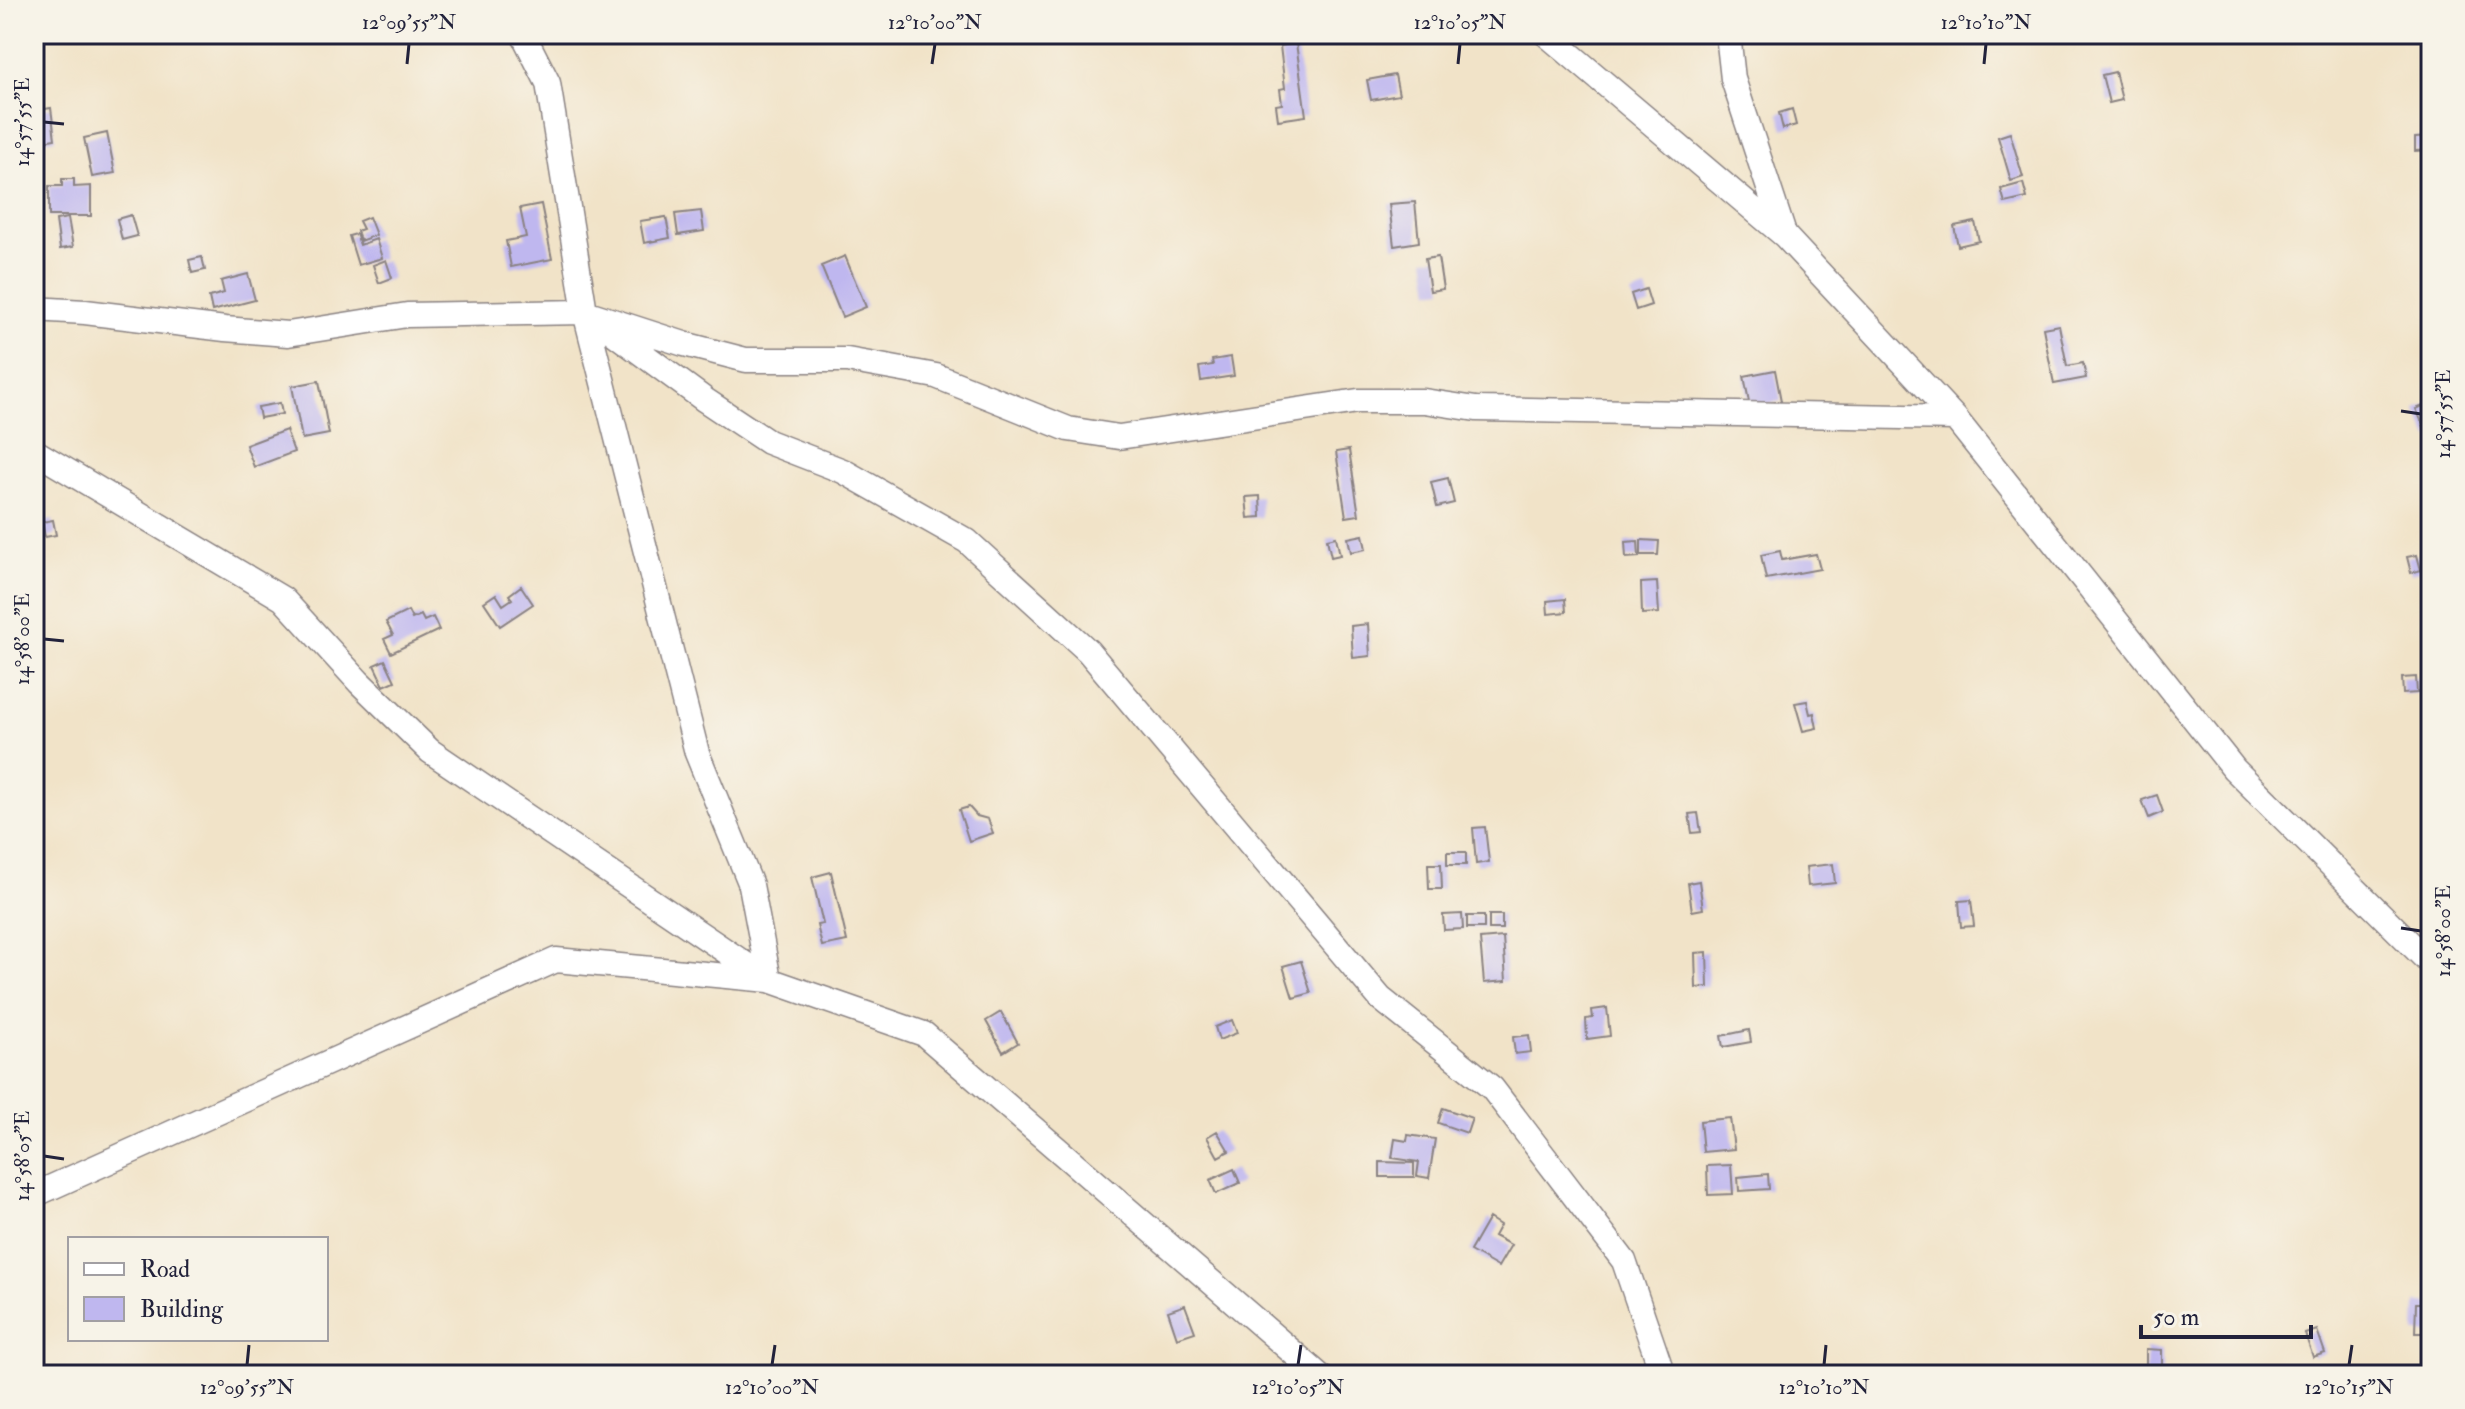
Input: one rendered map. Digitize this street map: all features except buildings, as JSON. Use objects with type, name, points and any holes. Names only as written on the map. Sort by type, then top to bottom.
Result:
[{"type":"street","points":[[523,34],[548,83],[585,312],[697,753],[751,885],[769,980]]},
{"type":"street","points":[[1546,34],[1785,236],[1955,418],[2234,769],[2431,964]]},
{"type":"street","points":[[1728,34],[1733,79],[1785,236]]},
{"type":"street","points":[[34,309],[288,334],[407,315],[585,312],[746,360],[847,360],[936,376],[1068,429],[1119,437],[1358,401],[1424,401],[1476,409],[1955,418]]},
{"type":"street","points":[[585,312],[768,442],[843,471],[967,541],[1088,651],[1380,998],[1492,1088],[1624,1261],[1663,1375]]},
{"type":"street","points":[[34,451],[283,599],[359,682],[430,751],[769,980]]},
{"type":"street","points":[[34,1195],[556,960],[769,980],[924,1034],[1319,1375]]}]
